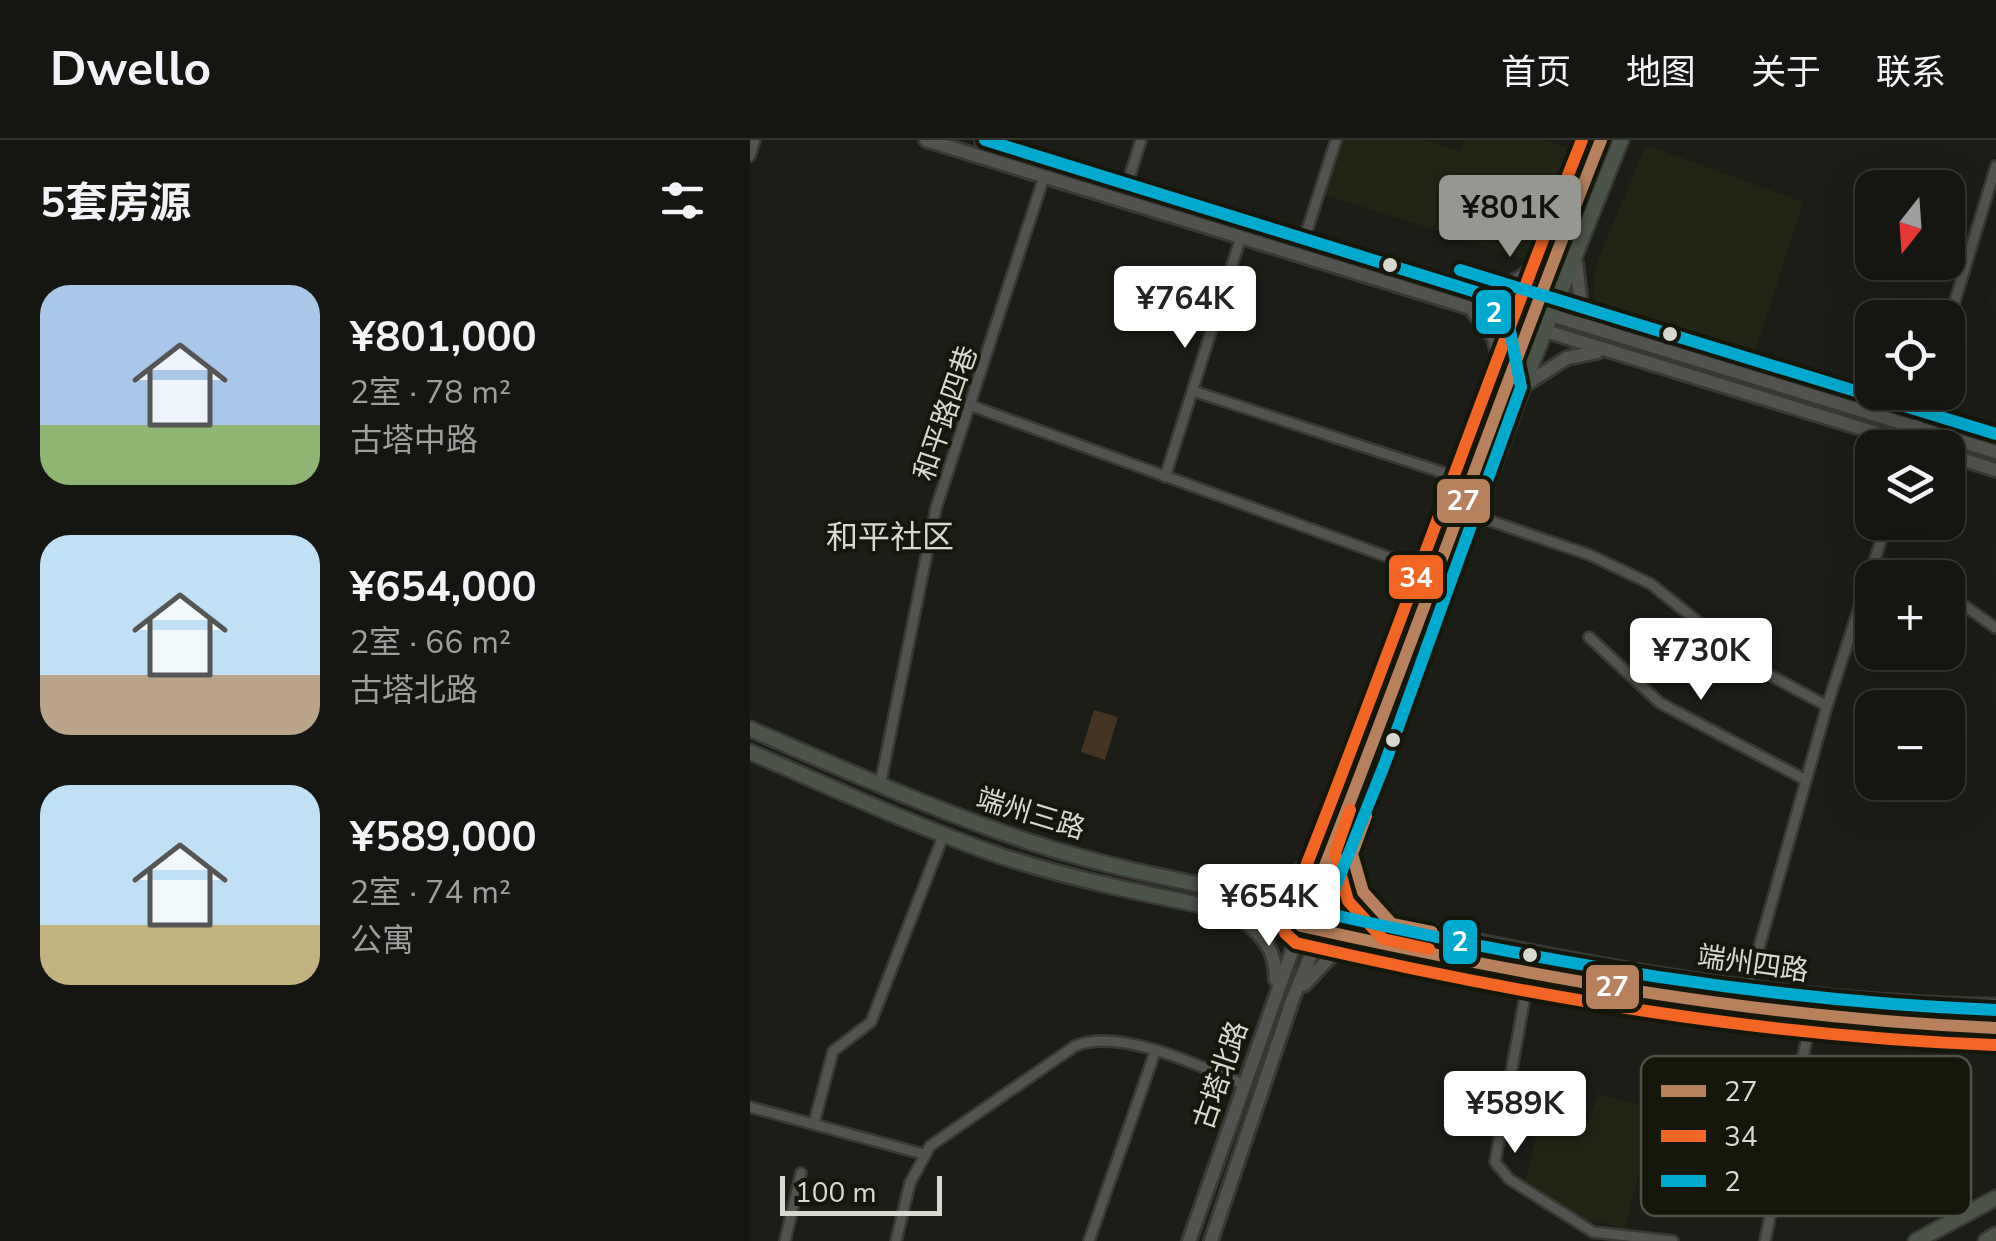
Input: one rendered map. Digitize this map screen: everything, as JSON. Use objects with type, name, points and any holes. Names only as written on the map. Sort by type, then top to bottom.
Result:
[{"type":"main road","points":[[926,140],[1469,308],[1530,320],[1552,318],[1996,452]]},
{"type":"main road","points":[[982,140],[1472,292],[1530,320],[1546,333],[1863,430]]},
{"type":"main road","points":[[1302,926],[1369,757],[1505,381],[1601,140]]},
{"type":"main road","points":[[1321,930],[1524,386],[1576,263],[1621,140]]},
{"type":"main road","points":[[1585,183],[1603,188]]},
{"type":"main road","points":[[1472,292],[1509,286],[1558,252]]},
{"type":"main road","points":[[1576,263],[1581,306],[1597,325],[1618,338]]},
{"type":"main road","points":[[1469,308],[1494,338],[1505,381]]},
{"type":"main road","points":[[1524,386],[1567,358],[1615,353]]},
{"type":"main road","points":[[1965,460],[1996,470]]},
{"type":"main road","name":"端州三路","points":[[750,730],[1035,844],[1329,911]]},
{"type":"main road","name":"端州三路","points":[[751,754],[944,834],[1066,875],[1321,930]]},
{"type":"main road","points":[[1369,757],[1385,762]]},
{"type":"main road","points":[[1246,894],[1292,878],[1337,840]]},
{"type":"main road","points":[[1352,854],[1363,892],[1392,924]]},
{"type":"main road","points":[[1230,911],[1260,935],[1275,954],[1276,988]]},
{"type":"main road","name":"端州四路","points":[[1329,911],[1747,990],[1996,1006]]},
{"type":"main road","name":"古塔北路","points":[[1190,1241],[1276,988],[1302,926]]},
{"type":"main road","name":"端州四路","points":[[1321,930],[1528,974],[1812,1018],[1996,1028]]},
{"type":"main road","name":"古塔北路","points":[[1211,1241],[1293,998],[1321,930]]},
{"type":"main road","points":[[1293,998],[1332,955],[1354,947],[1386,945]]},
{"type":"main road","points":[[1605,987],[1608,966]]},
{"type":"main road","points":[[1971,1211],[1996,1198]]},
{"type":"main road","points":[[1916,1241],[1963,1216]]},
{"type":"main road","points":[[1986,1241],[1996,1235]]},
{"type":"street","points":[[750,156],[755,140]]},
{"type":"street","points":[[1127,185],[1141,140]]},
{"type":"street","points":[[1304,240],[1336,140]]},
{"type":"street","points":[[1955,300],[1996,166]]},
{"type":"street","name":"和平路四巷","points":[[880,785],[936,508],[1044,176]]},
{"type":"street","points":[[1166,477],[1242,238]]},
{"type":"street","points":[[1193,391],[1468,481]]},
{"type":"street","points":[[972,406],[1435,574]]},
{"type":"street","points":[[1916,428],[1921,410]]},
{"type":"street","points":[[1476,516],[1626,571],[1681,604],[1753,666],[1826,706]]},
{"type":"street","points":[[1965,606],[1996,628]]},
{"type":"street","points":[[1747,990],[1826,706],[1855,621]]},
{"type":"street","points":[[1590,636],[1660,703],[1806,780]]},
{"type":"street","points":[[814,1124],[832,1051],[871,1022],[944,834]]},
{"type":"street","points":[[1528,974],[1495,1162],[1509,1179],[1592,1232],[1673,1241]]},
{"type":"street","points":[[1804,1056],[1812,1018]]},
{"type":"street","points":[[896,1241],[923,1154],[942,1135],[1089,1040],[1119,1041],[1244,1084]]},
{"type":"street","points":[[1089,1241],[1154,1052]]},
{"type":"street","points":[[750,1107],[923,1154]]},
{"type":"street","points":[[784,1241],[800,1173]]},
{"type":"street","points":[[1765,1241],[1770,1216]]},
{"type":"shaded area","points":[[1335,140],[1423,140],[1461,152],[1465,140],[1542,140],[1573,150],[1534,262],[1319,193]]},
{"type":"shaded area","points":[[1646,145],[1803,202],[1753,359],[1634,325],[1602,309],[1593,297],[1596,264]]},
{"type":"shaded area","points":[[1094,710],[1118,717],[1105,760],[1081,752]]},
{"type":"shaded area","points":[[1599,1094],[1641,1105],[1641,1165],[1625,1228],[1580,1218],[1525,1181],[1538,1130],[1587,1120]]},
{"type":"transit line","name":"2","points":[[985,140],[1476,292],[1510,331],[1521,387],[1385,763],[1325,913],[1491,948],[1658,977],[1826,998],[1996,1010]]},
{"type":"transit line","name":"34","points":[[1582,140],[1285,919],[1285,933],[1296,943],[1382,962],[1643,1010],[1818,1033],[1995,1045]]},
{"type":"transit line","name":"27","points":[[1601,140],[1301,926],[1560,978],[1733,1005],[1996,1028]]},
{"type":"transit line","name":"2","points":[[1460,270],[1996,434]]},
{"type":"transit line","name":"34","points":[[1350,810],[1335,853],[1348,901],[1383,939],[1429,949]]},
{"type":"transit line","name":"27","points":[[1366,816],[1352,854],[1363,892],[1392,924],[1432,932]]},
{"type":"district","name":"和平社区","points":[[890,537]]}]
